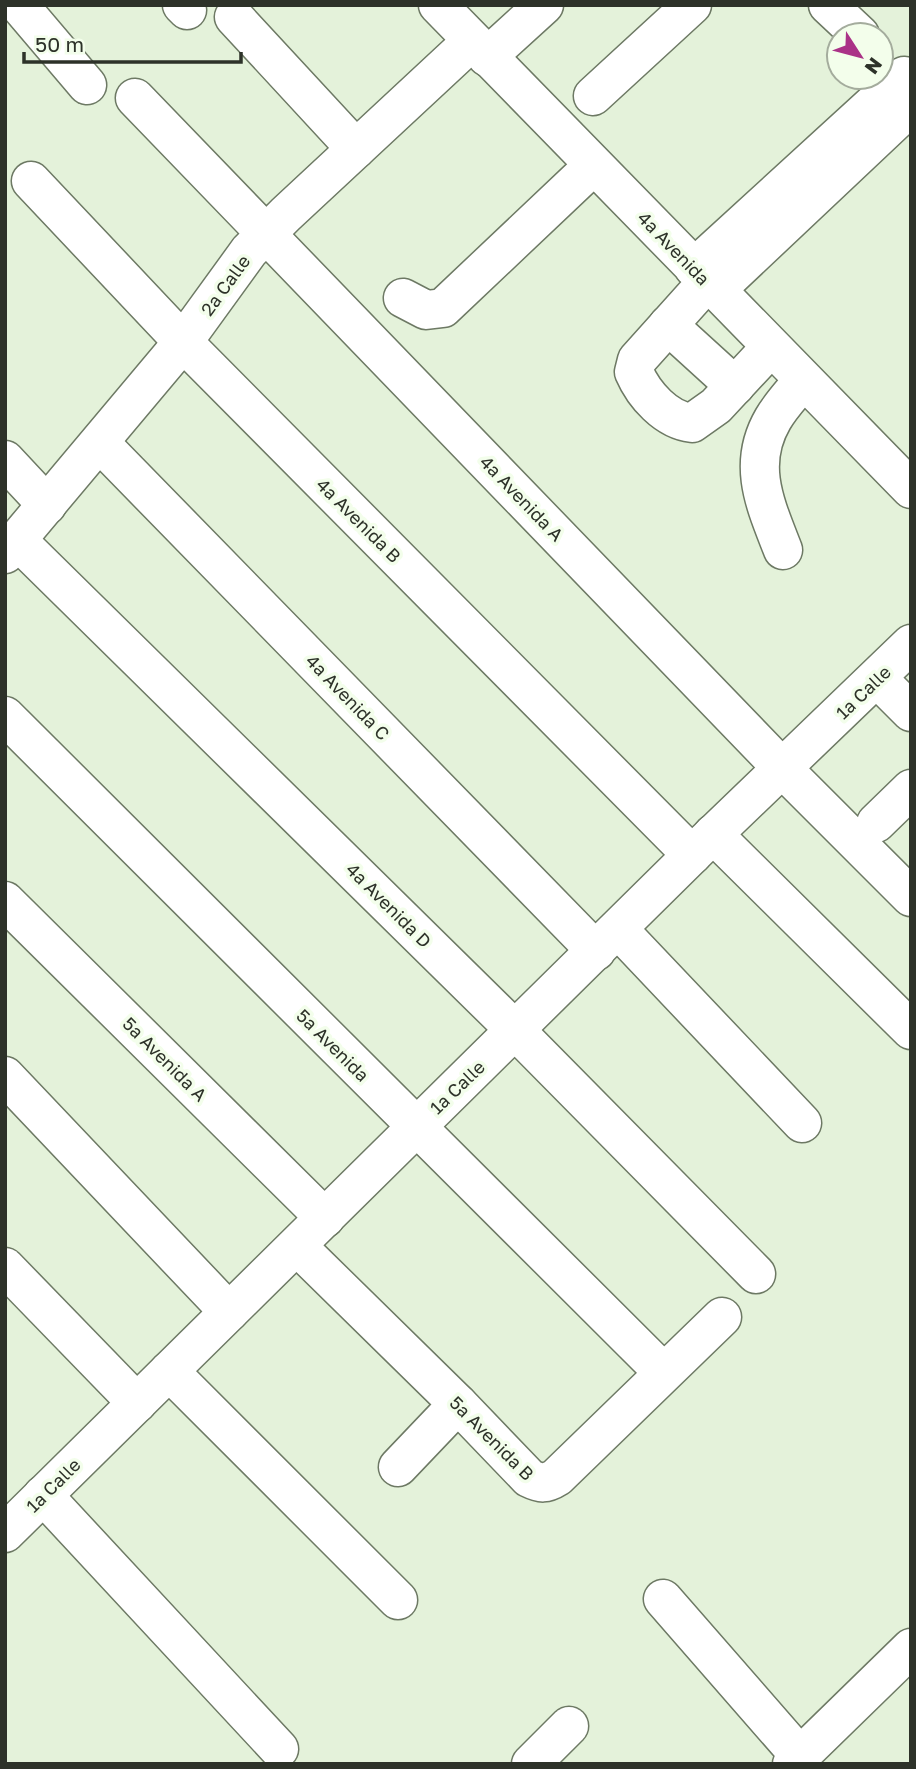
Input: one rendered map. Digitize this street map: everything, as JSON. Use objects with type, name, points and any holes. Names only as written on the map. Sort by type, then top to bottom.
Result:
[{"type":"street","points":[[19,5],[87,85]]},
{"type":"street","name":"4a Avenida","points":[[438,5],[911,489]]},
{"type":"street","name":"2a Calle","points":[[11,547],[183,342],[249,251],[356,149],[480,49],[544,5]]},
{"type":"street","points":[[593,96],[692,5]]},
{"type":"street","points":[[828,5],[845,21]]},
{"type":"street","points":[[234,17],[356,149]]},
{"type":"street","points":[[771,347],[716,406],[692,423],[681,421],[652,400],[634,372],[641,355],[706,280],[901,80]]},
{"type":"street","name":"4a Avenida A","points":[[135,98],[782,768],[911,897]]},
{"type":"street","points":[[403,298],[426,310],[443,308],[593,166]]},
{"type":"street","name":"4a Avenida B","points":[[31,181],[183,342],[702,845],[911,1030]]},
{"type":"street","points":[[668,325],[734,386]]},
{"type":"street","points":[[783,550],[762,497],[761,455],[765,434],[774,417],[803,380]]},
{"type":"street","name":"4a Avenida C","points":[[100,443],[607,940],[802,1123]]},
{"type":"street","points":[[5,460],[47,505]]},
{"type":"street","name":"4a Avenida D","points":[[11,547],[516,1030],[756,1274]]},
{"type":"street","name":"1a Calle","points":[[5,1533],[702,845],[911,644]]},
{"type":"street","points":[[878,678],[911,712]]},
{"type":"street","name":"5a Avenida","points":[[5,716],[663,1373]]},
{"type":"street","points":[[876,823],[911,789]]},
{"type":"street","name":"5a Avenida A","points":[[5,901],[325,1218]]},
{"type":"street","points":[[5,1076],[229,1312]]},
{"type":"street","name":"5a Avenida B","points":[[297,1246],[458,1404],[529,1478],[538,1483],[547,1484],[557,1477],[722,1317]]},
{"type":"street","points":[[5,1267],[137,1403]]},
{"type":"street","points":[[169,1371],[398,1600]]},
{"type":"street","points":[[398,1467],[458,1404]]},
{"type":"street","points":[[43,1495],[279,1749]]},
{"type":"street","points":[[663,1599],[796,1760],[911,1648]]},
{"type":"street","points":[[531,1764],[569,1726]]}]
